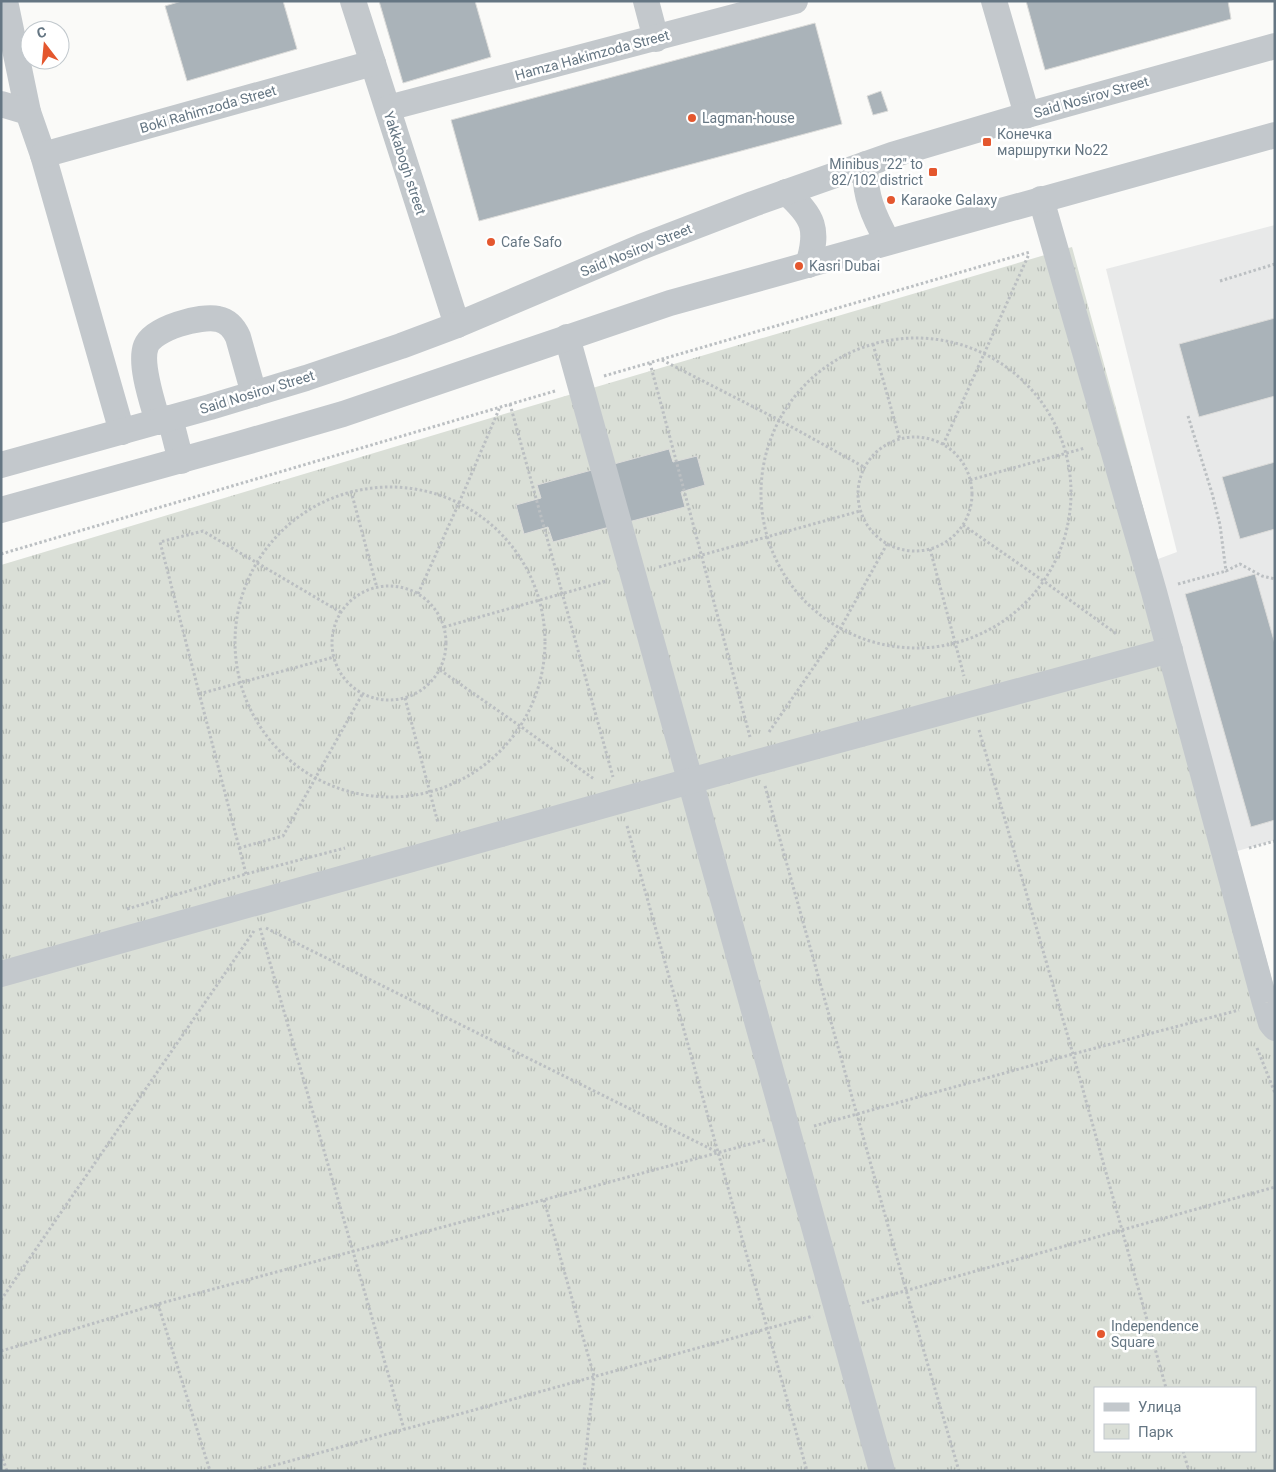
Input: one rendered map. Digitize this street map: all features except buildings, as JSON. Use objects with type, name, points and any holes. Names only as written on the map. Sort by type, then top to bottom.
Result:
[{"type":"street","points":[[5,1],[28,112],[43,155],[122,432]]},
{"type":"street","name":"Yakkabogh street","points":[[353,1],[457,325]]},
{"type":"street","points":[[646,1],[656,39]]},
{"type":"street","name":"Hamza Hakimzoda Street","points":[[388,108],[795,1]]},
{"type":"street","points":[[994,1],[1027,115]]},
{"type":"street","name":"Said Nosirov Street","points":[[1,465],[254,394],[354,362],[457,325],[632,251],[786,192],[866,164],[1027,115],[1275,46]]},
{"type":"street","name":"Boki Rahimzoda Street","points":[[43,155],[373,63]]},
{"type":"street","points":[[1,104],[28,112]]},
{"type":"street","points":[[1,510],[343,414],[670,303],[1275,135]]},
{"type":"street","points":[[866,164],[865,177],[871,208],[888,242]]},
{"type":"street","points":[[786,192],[806,213],[811,224],[814,234],[808,265]]},
{"type":"street","points":[[1041,200],[1042,248],[1154,592],[1265,1003],[1271,1023],[1275,1028]]},
{"type":"street","points":[[181,461],[147,380],[144,356],[145,347],[150,339],[158,333],[184,323],[211,318],[220,319],[229,324],[238,336],[254,394]]},
{"type":"street","points":[[567,337],[882,1471]]},
{"type":"street","points":[[1,974],[758,762],[1170,650]]},
{"type":"path","points":[[943,445],[984,353],[1042,248]]},
{"type":"path","points":[[1,554],[1042,248]]},
{"type":"path","points":[[1220,281],[1275,264]]},
{"type":"path","points":[[913,338],[934,339],[954,342],[984,353],[1009,368],[1025,382],[1039,397],[1060,433],[1067,453],[1072,495],[1071,515],[1059,556],[1045,582],[1018,611],[999,625],[978,636],[956,644],[932,648],[884,646],[840,629],[823,618],[794,590],[783,574],[767,537],[762,510],[762,476],[771,436],[779,420],[791,401],[820,372],[836,360],[873,344],[913,338]]},
{"type":"path","points":[[873,344],[900,440]]},
{"type":"path","points":[[661,360],[779,420],[864,467]]},
{"type":"path","points":[[650,363],[758,762],[906,1290],[959,1471]]},
{"type":"path","points":[[510,404],[808,1471]]},
{"type":"path","points":[[418,594],[500,407]]},
{"type":"path","points":[[1188,416],[1220,525],[1226,570]]},
{"type":"path","points":[[914,438],[929,440],[943,445],[955,454],[964,466],[970,480],[971,503],[963,525],[954,536],[943,544],[930,549],[901,550],[887,544],[875,536],[866,524],[860,511],[859,481],[864,467],[880,450],[900,440],[914,438]]},
{"type":"path","points":[[970,480],[1086,448]]},
{"type":"path","points":[[381,487],[411,488],[430,492],[459,503],[487,520],[505,537],[520,556],[532,578],[540,600],[545,625],[546,650],[543,674],[535,698],[520,726],[500,752],[468,776],[449,786],[411,796],[371,796],[333,787],[294,765],[276,748],[260,728],[248,707],[239,683],[235,659],[234,634],[238,609],[245,585],[256,563],[281,531],[297,518],[326,501],[352,491],[381,487]]},
{"type":"path","points":[[352,491],[377,588]]},
{"type":"path","points":[[963,525],[1118,635]]},
{"type":"path","points":[[246,874],[160,542],[203,531],[342,612]]},
{"type":"path","points":[[768,732],[840,629],[887,544]]},
{"type":"path","points":[[930,549],[964,676]]},
{"type":"path","points":[[1154,592],[1240,564],[1262,576],[1275,579]]},
{"type":"path","points":[[390,586],[404,588],[418,594],[430,602],[444,627],[445,656],[440,670],[431,682],[405,698],[391,700],[376,698],[362,693],[350,684],[340,672],[334,657],[332,646],[333,634],[342,612],[350,601],[363,593],[377,588],[390,586]]},
{"type":"path","points":[[199,694],[334,657]]},
{"type":"path","points":[[440,670],[594,780]]},
{"type":"path","points":[[239,848],[283,836],[362,693]]},
{"type":"path","points":[[405,698],[438,823]]},
{"type":"path","points":[[978,726],[1073,1054],[1166,1387]]},
{"type":"path","points":[[259,924],[719,1154]]},
{"type":"path","points":[[259,924],[404,1429]]},
{"type":"path","points":[[1,1300],[259,924]]},
{"type":"path","points":[[1,1351],[158,1304],[719,1154],[1073,1054],[1265,1003]]},
{"type":"path","points":[[254,1471],[1275,1187]]},
{"type":"path","points":[[544,1200],[594,1376],[584,1471]]},
{"type":"path","points":[[158,1304],[210,1471]]},
{"type":"path","points":[[1183,1452],[1189,1471]]},
{"type":"path","points":[[1,1454],[7,1471]]},
{"type":"shaded area","points":[[1275,225],[1275,840],[1227,854],[1150,562],[1177,552],[1106,269]]},
{"type":"green space","points":[[1072,247],[1275,991],[1275,1471],[1,1471],[1,565],[511,412]]},
{"type":"place","name":"Lagman-house","points":[[692,118]]},
{"type":"place","name":"Конечка маршрутки No22","points":[[987,142]]},
{"type":"place","name":"Minibus \"22\" to 82/102 district","points":[[933,172]]},
{"type":"place","name":"Karaoke Galaxy","points":[[891,200]]},
{"type":"place","name":"Cafe Safo","points":[[491,242]]},
{"type":"place","name":"Kasri Dubai","points":[[799,266]]},
{"type":"place","name":"Independence Square","points":[[1101,1334]]}]
